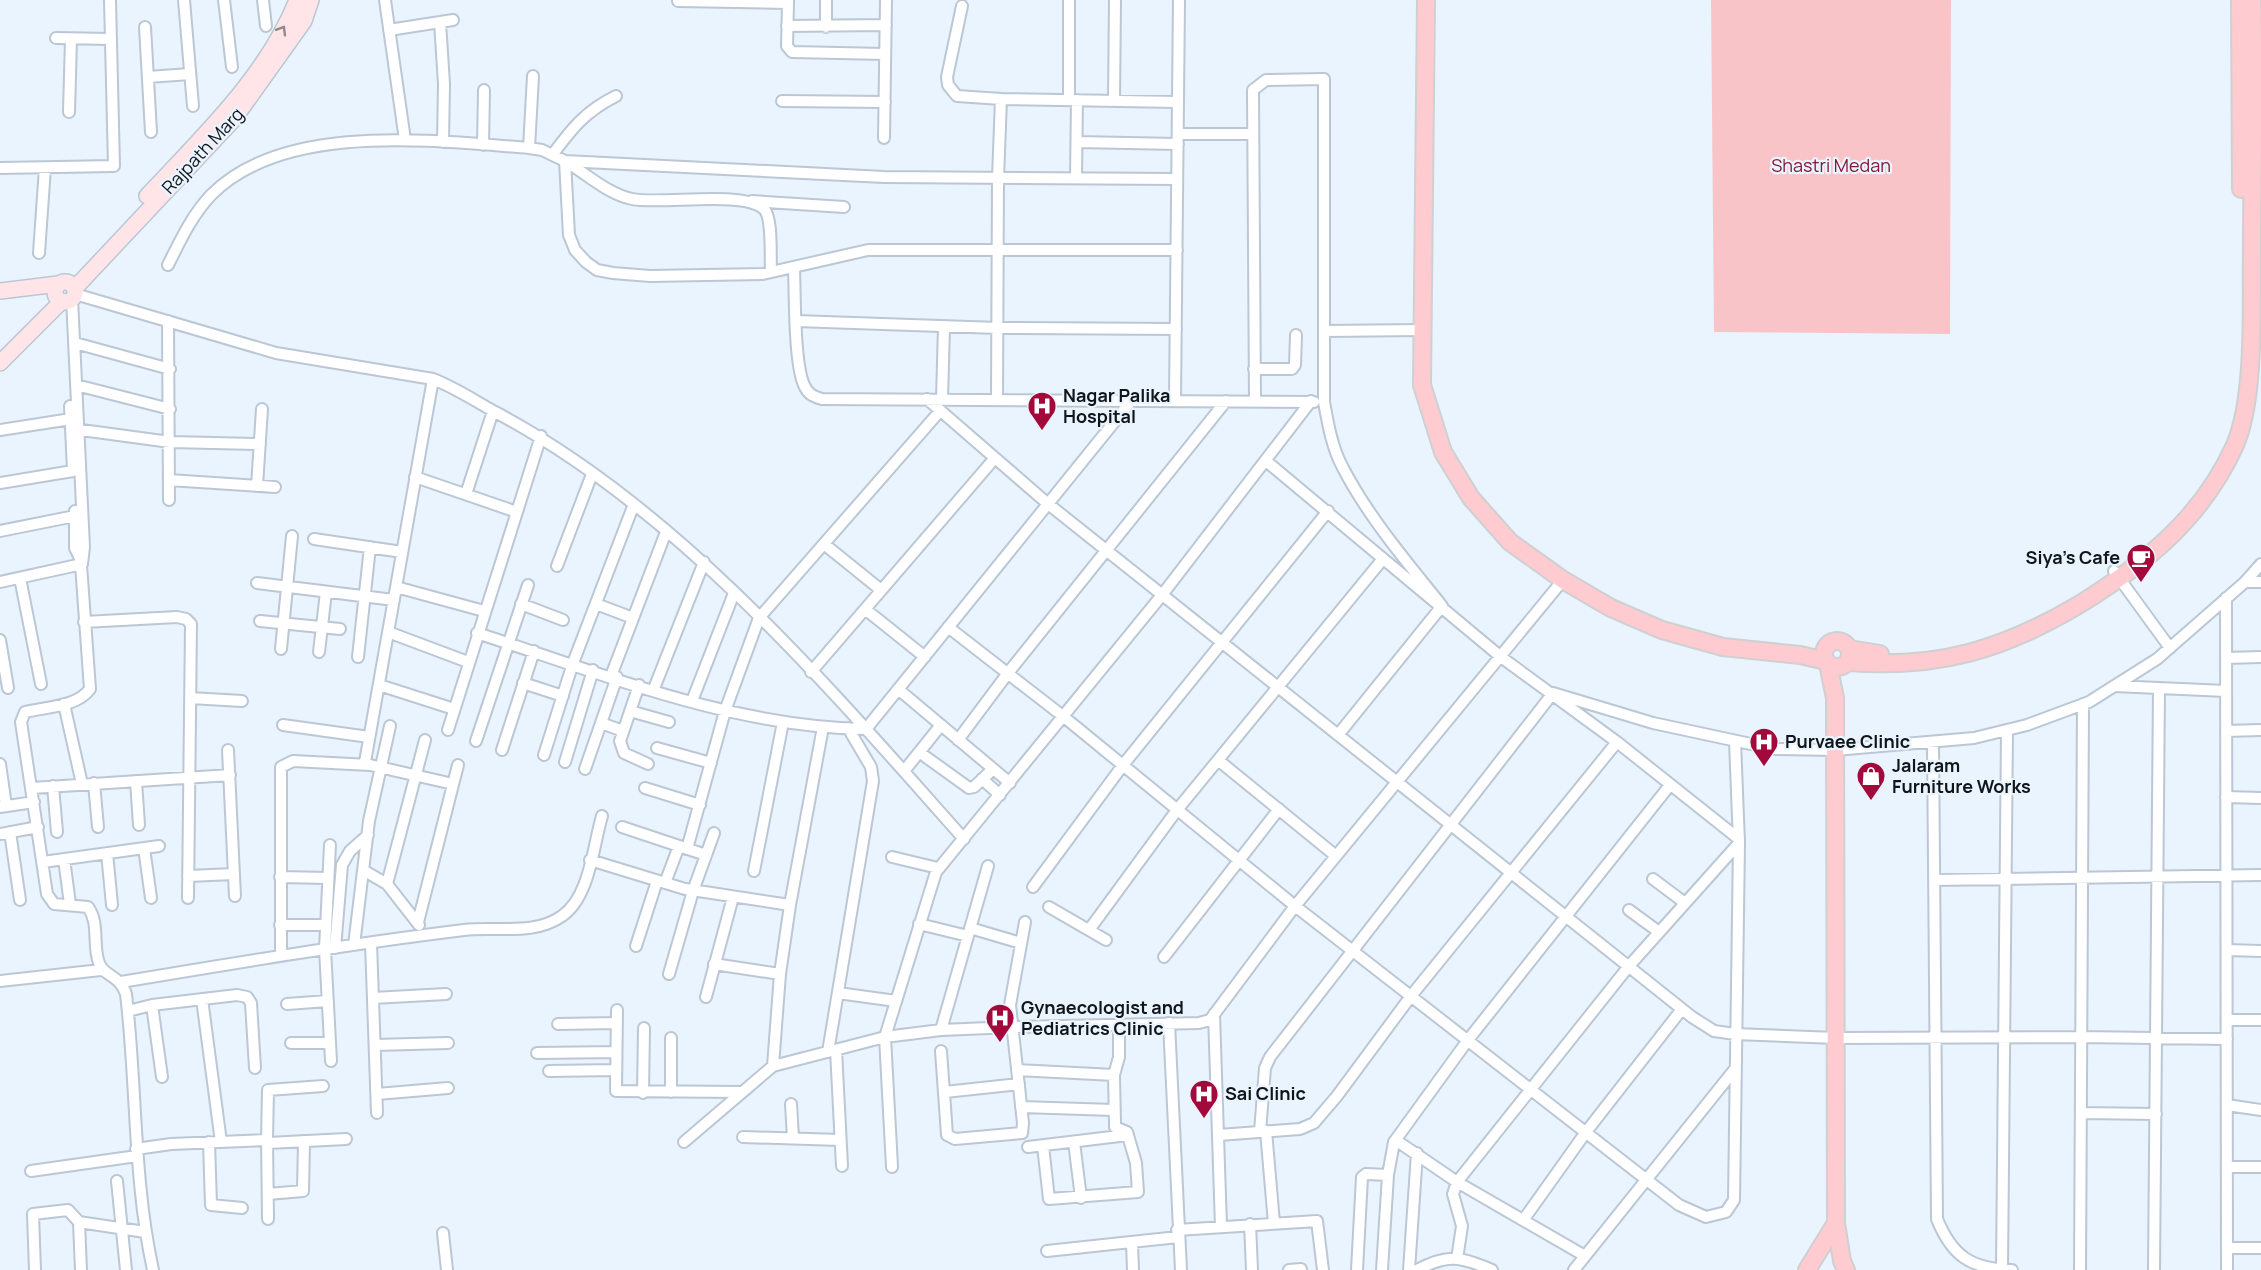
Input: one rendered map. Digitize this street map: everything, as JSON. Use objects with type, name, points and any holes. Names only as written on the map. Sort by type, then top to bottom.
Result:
[{"type":"main road","name":"Rajpath Marg","points":[[0,350],[65,293],[257,72],[290,17],[297,0]]},
{"type":"main road","name":"Rajpath Marg","points":[[0,363],[234,119],[304,21],[311,0]]},
{"type":"main road","points":[[1426,0],[1422,385],[1443,452],[1471,498],[1510,542],[1563,580],[1611,608],[1662,630],[1723,647],[1837,658],[1957,648],[1984,641],[2025,624],[2117,575],[2179,515],[2198,490],[2224,446],[2251,335],[2252,74],[2249,4]]},
{"type":"main road","points":[[0,291],[65,293]]},
{"type":"main road","points":[[0,299],[65,293]]},
{"type":"main road","points":[[1837,658],[1835,698],[1836,1223],[1842,1261],[1846,1270]]},
{"type":"main road","points":[[1807,1270],[1836,1223]]},
{"type":"street","points":[[0,168],[114,166],[110,0]]},
{"type":"street","points":[[184,0],[193,106]]},
{"type":"street","points":[[224,0],[232,67]]},
{"type":"street","points":[[263,0],[266,27]]},
{"type":"street","points":[[385,0],[405,140]]},
{"type":"street","points":[[826,0],[826,27]]},
{"type":"street","points":[[884,138],[886,0]]},
{"type":"street","points":[[1069,0],[1077,142],[1076,178]]},
{"type":"street","points":[[1114,101],[1115,0]]},
{"type":"street","points":[[1175,400],[1179,0]]},
{"type":"street","points":[[678,1],[788,1],[787,46],[792,52],[885,54]]},
{"type":"street","points":[[962,6],[948,68],[948,85],[957,96],[1001,99],[1178,102]]},
{"type":"street","points":[[389,30],[453,21]]},
{"type":"street","points":[[440,22],[444,84],[443,142]]},
{"type":"street","points":[[787,26],[886,25]]},
{"type":"street","points":[[145,27],[151,132]]},
{"type":"street","points":[[56,38],[111,39]]},
{"type":"street","points":[[69,112],[71,39]]},
{"type":"street","points":[[148,77],[190,74]]},
{"type":"street","points":[[529,148],[533,76]]},
{"type":"street","points":[[1255,401],[1252,96],[1258,83],[1266,80],[1324,79],[1324,402],[1342,466],[1376,522],[1442,606]]},
{"type":"street","points":[[483,145],[484,90]]},
{"type":"street","points":[[553,154],[578,121],[594,107],[616,96]]},
{"type":"street","points":[[997,399],[997,248],[1001,99]]},
{"type":"street","points":[[782,101],[885,102]]},
{"type":"street","points":[[1077,142],[1252,134]]},
{"type":"street","points":[[168,265],[190,223],[212,195],[239,174],[270,158],[313,146],[405,140],[529,148],[553,154],[611,191],[633,199],[737,200],[844,207]]},
{"type":"street","points":[[565,161],[670,167],[769,169],[858,176],[1178,179]]},
{"type":"street","points":[[565,161],[569,235],[575,250],[585,262],[597,270],[650,276],[711,277],[771,272],[868,250],[997,248],[1177,250]]},
{"type":"street","points":[[39,253],[45,168]]},
{"type":"street","points":[[737,200],[757,205],[765,210],[769,219],[771,272]]},
{"type":"street","points":[[794,267],[800,372],[812,396],[822,399],[1324,402]]},
{"type":"street","points":[[65,293],[276,353],[433,379],[457,388],[493,411],[541,436],[633,504],[704,562],[866,729],[964,839]]},
{"type":"street","points":[[65,293],[75,343],[76,385],[73,426],[75,548],[81,563]]},
{"type":"street","points":[[65,293],[73,426],[84,547],[81,563],[90,689],[85,697],[25,712],[21,716],[50,900],[54,904],[88,907],[92,912],[96,922],[98,960],[102,970]]},
{"type":"street","points":[[168,321],[169,500]]},
{"type":"street","points":[[796,321],[944,327],[1176,329]]},
{"type":"street","points":[[942,399],[944,327]]},
{"type":"street","points":[[1324,331],[1422,330]]},
{"type":"street","points":[[1254,369],[1292,369],[1295,365],[1296,335]]},
{"type":"street","points":[[75,343],[170,369]]},
{"type":"street","points":[[433,379],[365,762],[453,784]]},
{"type":"street","points":[[76,385],[170,409]]},
{"type":"street","points":[[927,399],[994,459],[1105,550],[1682,1009],[1714,1031],[1836,1038],[2081,1036],[2227,1039]]},
{"type":"street","points":[[866,729],[1132,400]]},
{"type":"street","points":[[958,740],[1105,550],[1226,401]]},
{"type":"street","points":[[892,1167],[885,1037],[938,868],[1162,595],[1311,401]]},
{"type":"street","points":[[257,486],[262,409]]},
{"type":"street","points":[[466,494],[493,411]]},
{"type":"street","points":[[636,946],[662,882],[683,847],[700,805],[725,711],[759,618],[940,411]]},
{"type":"street","points":[[0,430],[73,426],[170,442],[260,444]]},
{"type":"street","points":[[448,729],[541,436]]},
{"type":"street","points":[[811,672],[994,459]]},
{"type":"street","points":[[1266,461],[1501,657],[1617,742],[1739,841]]},
{"type":"street","points":[[0,483],[73,471]]},
{"type":"street","points":[[557,566],[592,474]]},
{"type":"street","points":[[416,477],[517,512]]},
{"type":"street","points":[[170,480],[275,487]]},
{"type":"street","points":[[544,755],[573,663],[633,504]]},
{"type":"street","points":[[1033,887],[1123,765],[1328,511]]},
{"type":"street","points":[[0,531],[75,516]]},
{"type":"street","points":[[585,769],[633,618],[666,532]]},
{"type":"street","points":[[281,649],[292,536]]},
{"type":"street","points":[[314,539],[402,552]]},
{"type":"street","points":[[824,544],[881,590]]},
{"type":"street","points":[[358,657],[370,547]]},
{"type":"street","points":[[1089,930],[1177,810],[1382,560]]},
{"type":"street","points":[[653,691],[704,562]]},
{"type":"street","points":[[0,582],[81,563]]},
{"type":"street","points":[[1553,693],[1653,723],[1774,748],[1835,750],[1974,738],[2007,730],[2083,704],[2114,686],[2170,648],[2245,582],[2261,564]]},
{"type":"street","points":[[2117,575],[2170,648]]},
{"type":"street","points":[[20,578],[41,684]]},
{"type":"street","points":[[684,1143],[772,1066],[885,1037],[941,1030],[1206,1022],[1215,1014],[1295,906],[1563,580]]},
{"type":"street","points":[[2245,582],[2261,582]]},
{"type":"street","points":[[257,583],[394,600]]},
{"type":"street","points":[[476,741],[528,585]]},
{"type":"street","points":[[396,587],[484,610]]},
{"type":"street","points":[[319,652],[326,592]]},
{"type":"street","points":[[692,701],[734,593]]},
{"type":"street","points":[[2226,598],[2227,1270]]},
{"type":"street","points":[[521,604],[563,620]]},
{"type":"street","points":[[596,604],[633,618]]},
{"type":"street","points":[[1338,735],[1442,606]]},
{"type":"street","points":[[865,609],[925,657]]},
{"type":"street","points":[[84,622],[186,619],[190,624],[188,898]]},
{"type":"street","points":[[260,621],[340,629]]},
{"type":"street","points":[[948,627],[1064,717],[1295,906],[1679,1205],[1706,1217],[1726,1212],[1734,1200],[1739,841],[1735,741]]},
{"type":"street","points":[[388,632],[468,662]]},
{"type":"street","points":[[477,633],[653,691],[725,711],[783,722],[866,729]]},
{"type":"street","points":[[0,640],[8,688]]},
{"type":"street","points":[[502,750],[534,651]]},
{"type":"street","points":[[2226,658],[2261,657]]},
{"type":"street","points":[[564,762],[593,670]]},
{"type":"street","points":[[523,683],[563,696]]},
{"type":"street","points":[[379,684],[454,709]]},
{"type":"street","points":[[639,685],[620,741],[624,753],[648,765]]},
{"type":"street","points":[[2114,686],[2226,691]]},
{"type":"street","points":[[2154,1270],[2159,688]]},
{"type":"street","points":[[898,689],[1010,783]]},
{"type":"street","points":[[1274,1223],[1263,1132],[1267,1062],[1449,824],[1553,693]]},
{"type":"street","points":[[190,698],[242,701]]},
{"type":"street","points":[[64,704],[82,784]]},
{"type":"street","points":[[2080,1270],[2083,704]]},
{"type":"street","points":[[630,711],[669,722]]},
{"type":"street","points":[[754,871],[783,722]]},
{"type":"street","points":[[601,723],[623,731]]},
{"type":"street","points":[[283,725],[369,737]]},
{"type":"street","points":[[904,771],[941,725]]},
{"type":"street","points":[[354,945],[375,766],[390,726]]},
{"type":"street","points":[[772,1066],[780,974],[790,905],[823,727]]},
{"type":"street","points":[[842,1166],[832,1051],[838,993],[873,781],[871,767],[848,728]]},
{"type":"street","points":[[2002,1270],[2007,730]]},
{"type":"street","points":[[2226,731],[2261,730]]},
{"type":"street","points":[[387,884],[425,740]]},
{"type":"street","points":[[1219,1135],[1299,1129],[1314,1123],[1337,1096],[1411,996],[1617,742]]},
{"type":"street","points":[[1933,742],[1936,1219],[1947,1244],[1977,1266],[2012,1270]]},
{"type":"street","points":[[657,748],[711,763]]},
{"type":"street","points":[[228,750],[235,896]]},
{"type":"street","points":[[919,752],[962,786],[974,787],[993,769]]},
{"type":"street","points":[[281,955],[281,767],[293,760],[375,766]]},
{"type":"street","points":[[1218,760],[1336,856]]},
{"type":"street","points":[[0,764],[3,807],[34,802]]},
{"type":"street","points":[[418,922],[458,765]]},
{"type":"street","points":[[32,788],[230,775]]},
{"type":"street","points":[[982,779],[1000,795]]},
{"type":"street","points":[[136,781],[139,825]]},
{"type":"street","points":[[94,783],[98,827]]},
{"type":"street","points":[[1382,1270],[1392,1146],[1468,1040],[1670,785]]},
{"type":"street","points":[[54,786],[57,832]]},
{"type":"street","points":[[645,788],[700,805]]},
{"type":"street","points":[[2226,797],[2261,798]]},
{"type":"street","points":[[1164,957],[1279,809]]},
{"type":"street","points":[[0,981],[102,970],[121,981],[281,955],[467,929],[534,927],[561,917],[578,897],[602,816]]},
{"type":"street","points":[[20,900],[5,833],[38,827]]},
{"type":"street","points":[[622,827],[706,855]]},
{"type":"street","points":[[669,974],[693,891],[714,833]]},
{"type":"street","points":[[331,1061],[328,1001],[330,949],[342,865],[350,850],[368,836]]},
{"type":"street","points":[[1457,1259],[1462,1226],[1453,1194],[1457,1182],[1629,966],[1739,841]]},
{"type":"street","points":[[330,845],[326,925],[330,949]]},
{"type":"street","points":[[43,862],[159,846]]},
{"type":"street","points":[[144,848],[151,898]]},
{"type":"street","points":[[107,853],[112,905]]},
{"type":"street","points":[[892,857],[938,868]]},
{"type":"street","points":[[64,859],[70,904]]},
{"type":"street","points":[[590,860],[693,891],[790,905]]},
{"type":"street","points":[[941,1030],[988,866]]},
{"type":"street","points":[[363,870],[387,884],[418,922],[424,936]]},
{"type":"street","points":[[188,876],[234,874]]},
{"type":"street","points":[[1934,880],[2261,875]]},
{"type":"street","points":[[280,877],[328,878]]},
{"type":"street","points":[[1653,879],[1685,903]]},
{"type":"street","points":[[706,997],[733,897]]},
{"type":"street","points":[[1049,908],[1106,940]]},
{"type":"street","points":[[1629,910],[1659,932]]},
{"type":"street","points":[[941,1052],[947,1136],[950,1138],[1019,1135],[1024,1129],[1012,1027],[1011,989],[1025,922]]},
{"type":"street","points":[[919,924],[1021,943]]},
{"type":"street","points":[[280,925],[326,925]]},
{"type":"street","points":[[371,943],[377,1113]]},
{"type":"street","points":[[2227,950],[2261,951]]},
{"type":"street","points":[[714,964],[780,974]]},
{"type":"street","points":[[121,981],[128,1011],[136,1152],[145,1232],[153,1270]]},
{"type":"street","points":[[838,993],[896,1001]]},
{"type":"street","points":[[373,998],[446,994]]},
{"type":"street","points":[[128,1011],[152,1005],[237,995],[247,998],[251,1003],[255,1068]]},
{"type":"street","points":[[202,999],[221,1142]]},
{"type":"street","points":[[287,1004],[328,1001]]},
{"type":"street","points":[[152,1005],[162,1077]]},
{"type":"street","points":[[1524,1219],[1586,1132],[1682,1009]]},
{"type":"street","points":[[617,1010],[616,1091],[741,1092]]},
{"type":"street","points":[[1215,1014],[1221,1227]]},
{"type":"street","points":[[2227,1020],[2261,1020]]},
{"type":"street","points":[[558,1024],[616,1023]]},
{"type":"street","points":[[1169,1023],[1181,1270]]},
{"type":"street","points":[[1043,1146],[1049,1199],[1138,1192],[1137,1168],[1128,1135],[1125,1130],[1115,1127],[1114,1075],[1119,1054],[1119,1024]]},
{"type":"street","points":[[643,1092],[644,1028]]},
{"type":"street","points":[[671,1038],[671,1092]]},
{"type":"street","points":[[291,1043],[330,1043]]},
{"type":"street","points":[[375,1045],[448,1043]]},
{"type":"street","points":[[537,1053],[616,1053]]},
{"type":"street","points":[[1574,1270],[1735,1068]]},
{"type":"street","points":[[549,1071],[616,1070]]},
{"type":"street","points":[[1017,1070],[1114,1075]]},
{"type":"street","points":[[945,1092],[1018,1084]]},
{"type":"street","points":[[268,1219],[268,1090],[323,1086]]},
{"type":"street","points":[[377,1094],[448,1088]]},
{"type":"street","points":[[791,1104],[793,1138]]},
{"type":"street","points":[[2227,1105],[2261,1110]]},
{"type":"street","points":[[1021,1107],[1114,1110]]},
{"type":"street","points":[[2081,1113],[2156,1114]]},
{"type":"street","points":[[1028,1148],[1128,1135]]},
{"type":"street","points":[[743,1137],[840,1140]]},
{"type":"street","points":[[31,1171],[136,1152],[209,1142],[346,1139]]},
{"type":"street","points":[[268,1194],[303,1191],[304,1141]]},
{"type":"street","points":[[1397,1141],[1457,1182],[1585,1256]]},
{"type":"street","points":[[209,1142],[211,1205],[242,1208]]},
{"type":"street","points":[[1074,1142],[1082,1198]]},
{"type":"street","points":[[1409,1270],[1416,1153]]},
{"type":"street","points":[[2227,1167],[2261,1167]]},
{"type":"street","points":[[1357,1270],[1362,1178],[1366,1174],[1388,1175]]},
{"type":"street","points":[[117,1181],[126,1270]]},
{"type":"street","points":[[35,1270],[33,1214],[68,1210],[79,1222],[145,1232]]},
{"type":"street","points":[[1047,1251],[1132,1243],[1221,1227],[1317,1221],[1323,1270]]},
{"type":"street","points":[[79,1222],[81,1270]]},
{"type":"street","points":[[1250,1224],[1252,1270]]},
{"type":"street","points":[[443,1233],[447,1270]]},
{"type":"street","points":[[1132,1243],[1133,1270]]},
{"type":"street","points":[[2227,1248],[2261,1248]]},
{"type":"street","points":[[1417,1270],[1440,1258],[1473,1262],[1492,1270]]},
{"type":"street","points":[[1289,1270],[1301,1269]]},
{"type":"green space","name":"Shastri Medan","points":[[1711,0],[1951,0],[1950,334],[1714,332]]},
{"type":"place","name":"Nagar Palika Hospital","points":[[1042,432]]},
{"type":"place","name":"Siya's Cafe","points":[[2141,584]]},
{"type":"place","name":"Purvaee Clinic","points":[[1764,768]]},
{"type":"place","name":"Jalaram Furniture Works","points":[[1871,802]]},
{"type":"place","name":"Gynaecologist and Pediatrics Clinic","points":[[1000,1044]]},
{"type":"place","name":"Sai Clinic","points":[[1204,1120]]}]
